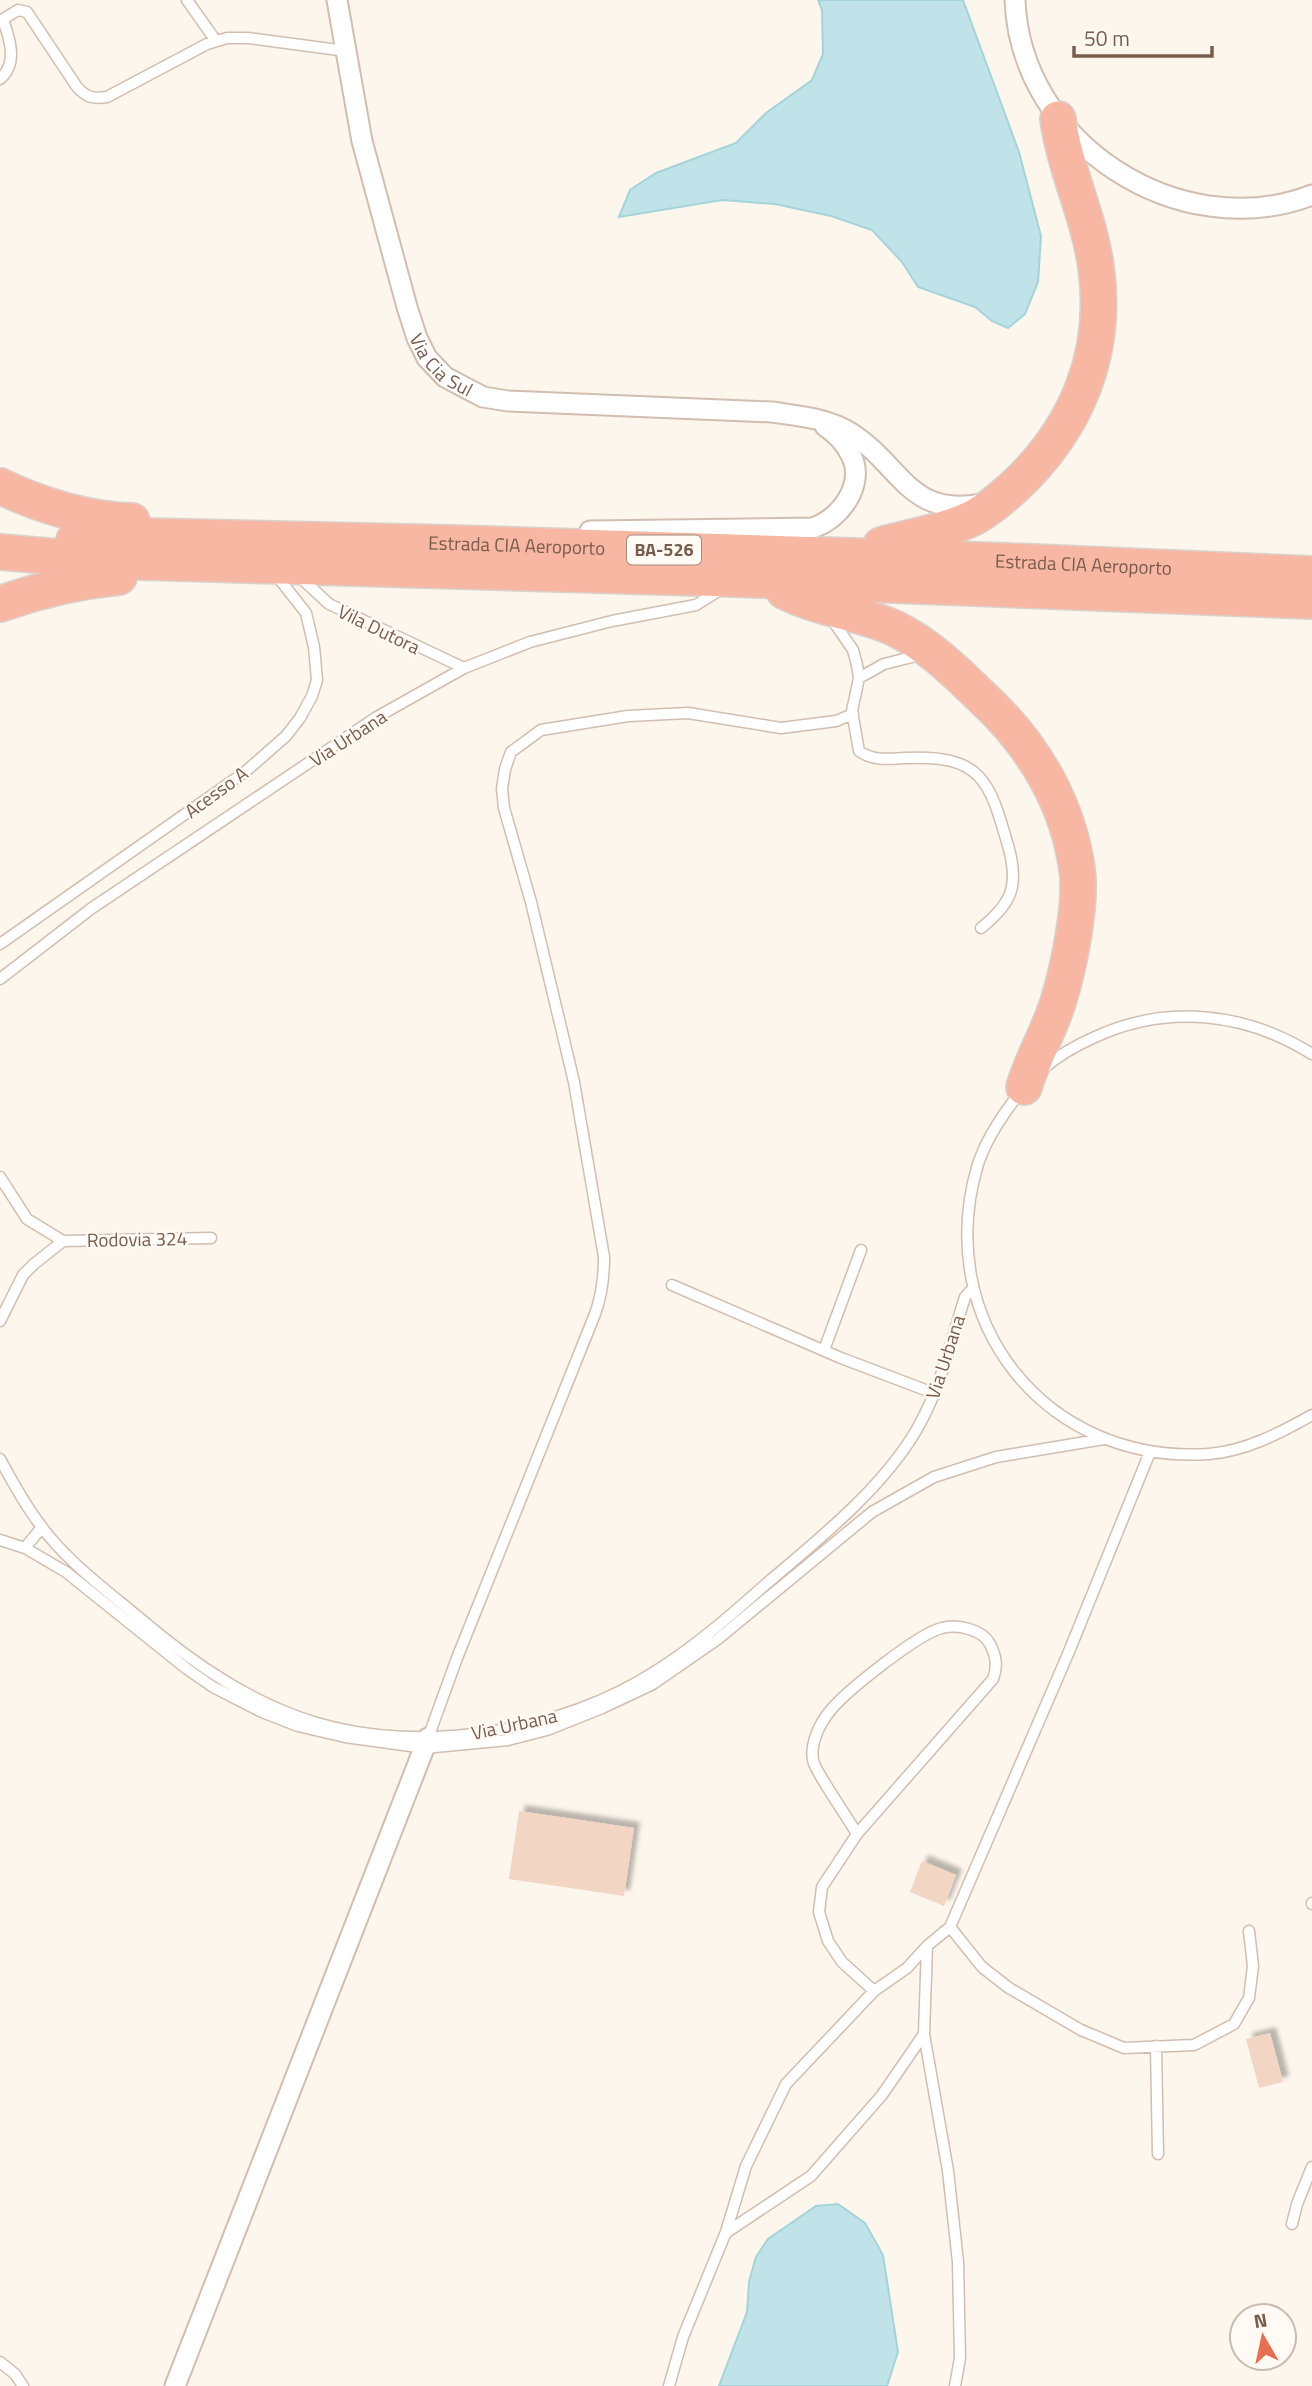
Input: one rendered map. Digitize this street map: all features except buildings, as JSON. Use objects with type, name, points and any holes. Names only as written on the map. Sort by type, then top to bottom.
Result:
[{"type":"highway","points":[[847,555],[958,524],[975,517],[999,501],[1033,469],[1068,420],[1084,388],[1100,316],[1096,269],[1090,233],[1062,146],[1058,119]]},
{"type":"highway","points":[[0,486],[47,504],[122,521],[377,527],[452,544]]},
{"type":"highway","name":"Estrada CIA Aeroporto","points":[[8,552],[81,538],[142,536],[847,555],[1312,575]]},
{"type":"highway","name":"Estrada CIA Aeroporto","points":[[8,552],[105,561],[748,579],[1312,601]]},
{"type":"highway","points":[[0,604],[84,581],[130,576],[291,579],[351,568]]},
{"type":"highway","points":[[748,579],[804,601],[861,615],[896,629],[934,654],[1002,717],[1030,749],[1063,811],[1077,871],[1075,924],[1069,960],[1059,1000],[1048,1031],[1031,1063],[1024,1087]]},
{"type":"street","name":"Via Cia Sul","points":[[337,0],[362,141],[407,307],[427,358],[445,377],[483,397],[508,401],[772,412],[813,418],[851,433],[905,483],[932,503],[964,506],[999,501]]},
{"type":"street","points":[[1015,0],[1023,51],[1038,86],[1058,119],[1097,158],[1124,178],[1165,197],[1208,207],[1253,208],[1297,201],[1312,195]]},
{"type":"street","points":[[518,546],[580,531],[812,528],[822,525],[844,506],[852,490],[855,471],[852,455],[840,440],[813,418]]},
{"type":"street","points":[[175,2386],[426,1743]]},
{"type":"lane","points":[[30,0],[30,15]]},
{"type":"lane","points":[[187,0],[216,41]]},
{"type":"lane","points":[[0,79],[5,74],[12,52],[2,20],[18,10],[30,15],[78,87],[86,96],[96,99],[107,97],[216,41],[247,38],[346,51]]},
{"type":"lane","name":"Vila Dutora","points":[[291,579],[330,604],[464,668]]},
{"type":"lane","name":"Acesso A","points":[[0,944],[245,772],[286,736],[300,718],[317,680],[314,648],[306,613],[291,579]]},
{"type":"lane","name":"Via Urbana","points":[[0,979],[92,908],[377,717],[464,668],[530,642],[611,621],[696,605],[748,579]]},
{"type":"lane","points":[[823,606],[852,650],[859,678],[853,714],[859,751],[869,758],[953,761],[974,771],[986,783],[998,810],[1013,864],[1013,888],[1007,903],[981,928]]},
{"type":"lane","points":[[859,678],[884,664],[910,656],[934,654]]},
{"type":"lane","points":[[426,1743],[457,1658],[596,1314],[604,1275],[604,1257],[574,1082],[531,902],[504,807],[502,789],[511,752],[541,730],[628,716],[688,713],[781,728],[836,721],[853,714]]},
{"type":"lane","points":[[1312,1054],[1291,1041],[1257,1027],[1222,1018],[1186,1015],[1149,1019],[1114,1028],[1081,1043],[1050,1063],[1024,1087],[998,1122],[976,1171],[968,1203],[966,1246],[973,1288],[986,1327],[1007,1363],[1034,1394],[1067,1420],[1104,1439],[1150,1452],[1210,1454],[1269,1440],[1312,1415]]},
{"type":"lane","points":[[0,1177],[27,1219],[63,1241],[23,1275],[0,1321]]},
{"type":"lane","name":"Rodovia 324","points":[[63,1241],[211,1238]]},
{"type":"lane","points":[[824,1350],[861,1250]]},
{"type":"lane","points":[[672,1285],[936,1394]]},
{"type":"lane","name":"Via Urbana","points":[[0,1459],[42,1527],[76,1563],[159,1635],[227,1683],[318,1724],[412,1738],[426,1743],[495,1731],[546,1720],[608,1696],[654,1673],[705,1637],[830,1530],[895,1462],[916,1431],[936,1394],[965,1297],[973,1288]]},
{"type":"lane","name":"Via Urbana","points":[[0,1539],[25,1548],[66,1572],[187,1669],[213,1687],[262,1712],[298,1726],[333,1734],[426,1743],[508,1740],[547,1730],[653,1684],[718,1639],[872,1512],[934,1477],[996,1457],[1104,1439]]},
{"type":"lane","points":[[669,2386],[683,2337],[726,2232],[746,2166],[786,2084],[874,1991],[907,1968],[950,1927],[1068,1654],[1150,1452]]},
{"type":"lane","points":[[25,1548],[42,1527]]},
{"type":"lane","points":[[857,1834],[813,1761],[816,1734],[831,1710],[910,1643],[942,1628],[967,1628],[987,1638],[995,1654],[997,1669],[993,1679],[857,1834],[822,1887],[819,1912],[828,1941],[842,1962],[874,1991]]},
{"type":"lane","points":[[950,1927],[982,1967],[1020,1994],[1080,2029],[1124,2048],[1194,2045],[1234,2024],[1249,1998],[1253,1966],[1249,1931]]},
{"type":"lane","points":[[928,1946],[924,2034],[948,2171],[958,2262],[960,2358],[955,2386]]},
{"type":"lane","points":[[726,2232],[811,2176],[882,2095],[924,2034]]},
{"type":"lane","points":[[1156,2046],[1158,2154]]},
{"type":"lane","points":[[1292,2224],[1312,2167]]},
{"type":"lane","points":[[0,2362],[15,2374],[23,2386]]},
{"type":"water","points":[[818,0],[963,0],[1019,152],[1041,236],[1038,282],[1025,314],[1008,328],[992,321],[975,307],[918,287],[902,262],[872,230],[831,216],[775,204],[722,200],[619,217],[630,190],[656,173],[736,143],[766,113],[812,80],[823,54],[822,10]]},
{"type":"water","points":[[838,2204],[865,2223],[883,2255],[898,2352],[887,2386],[719,2386],[747,2312],[749,2282],[756,2257],[768,2239],[816,2206]]}]
